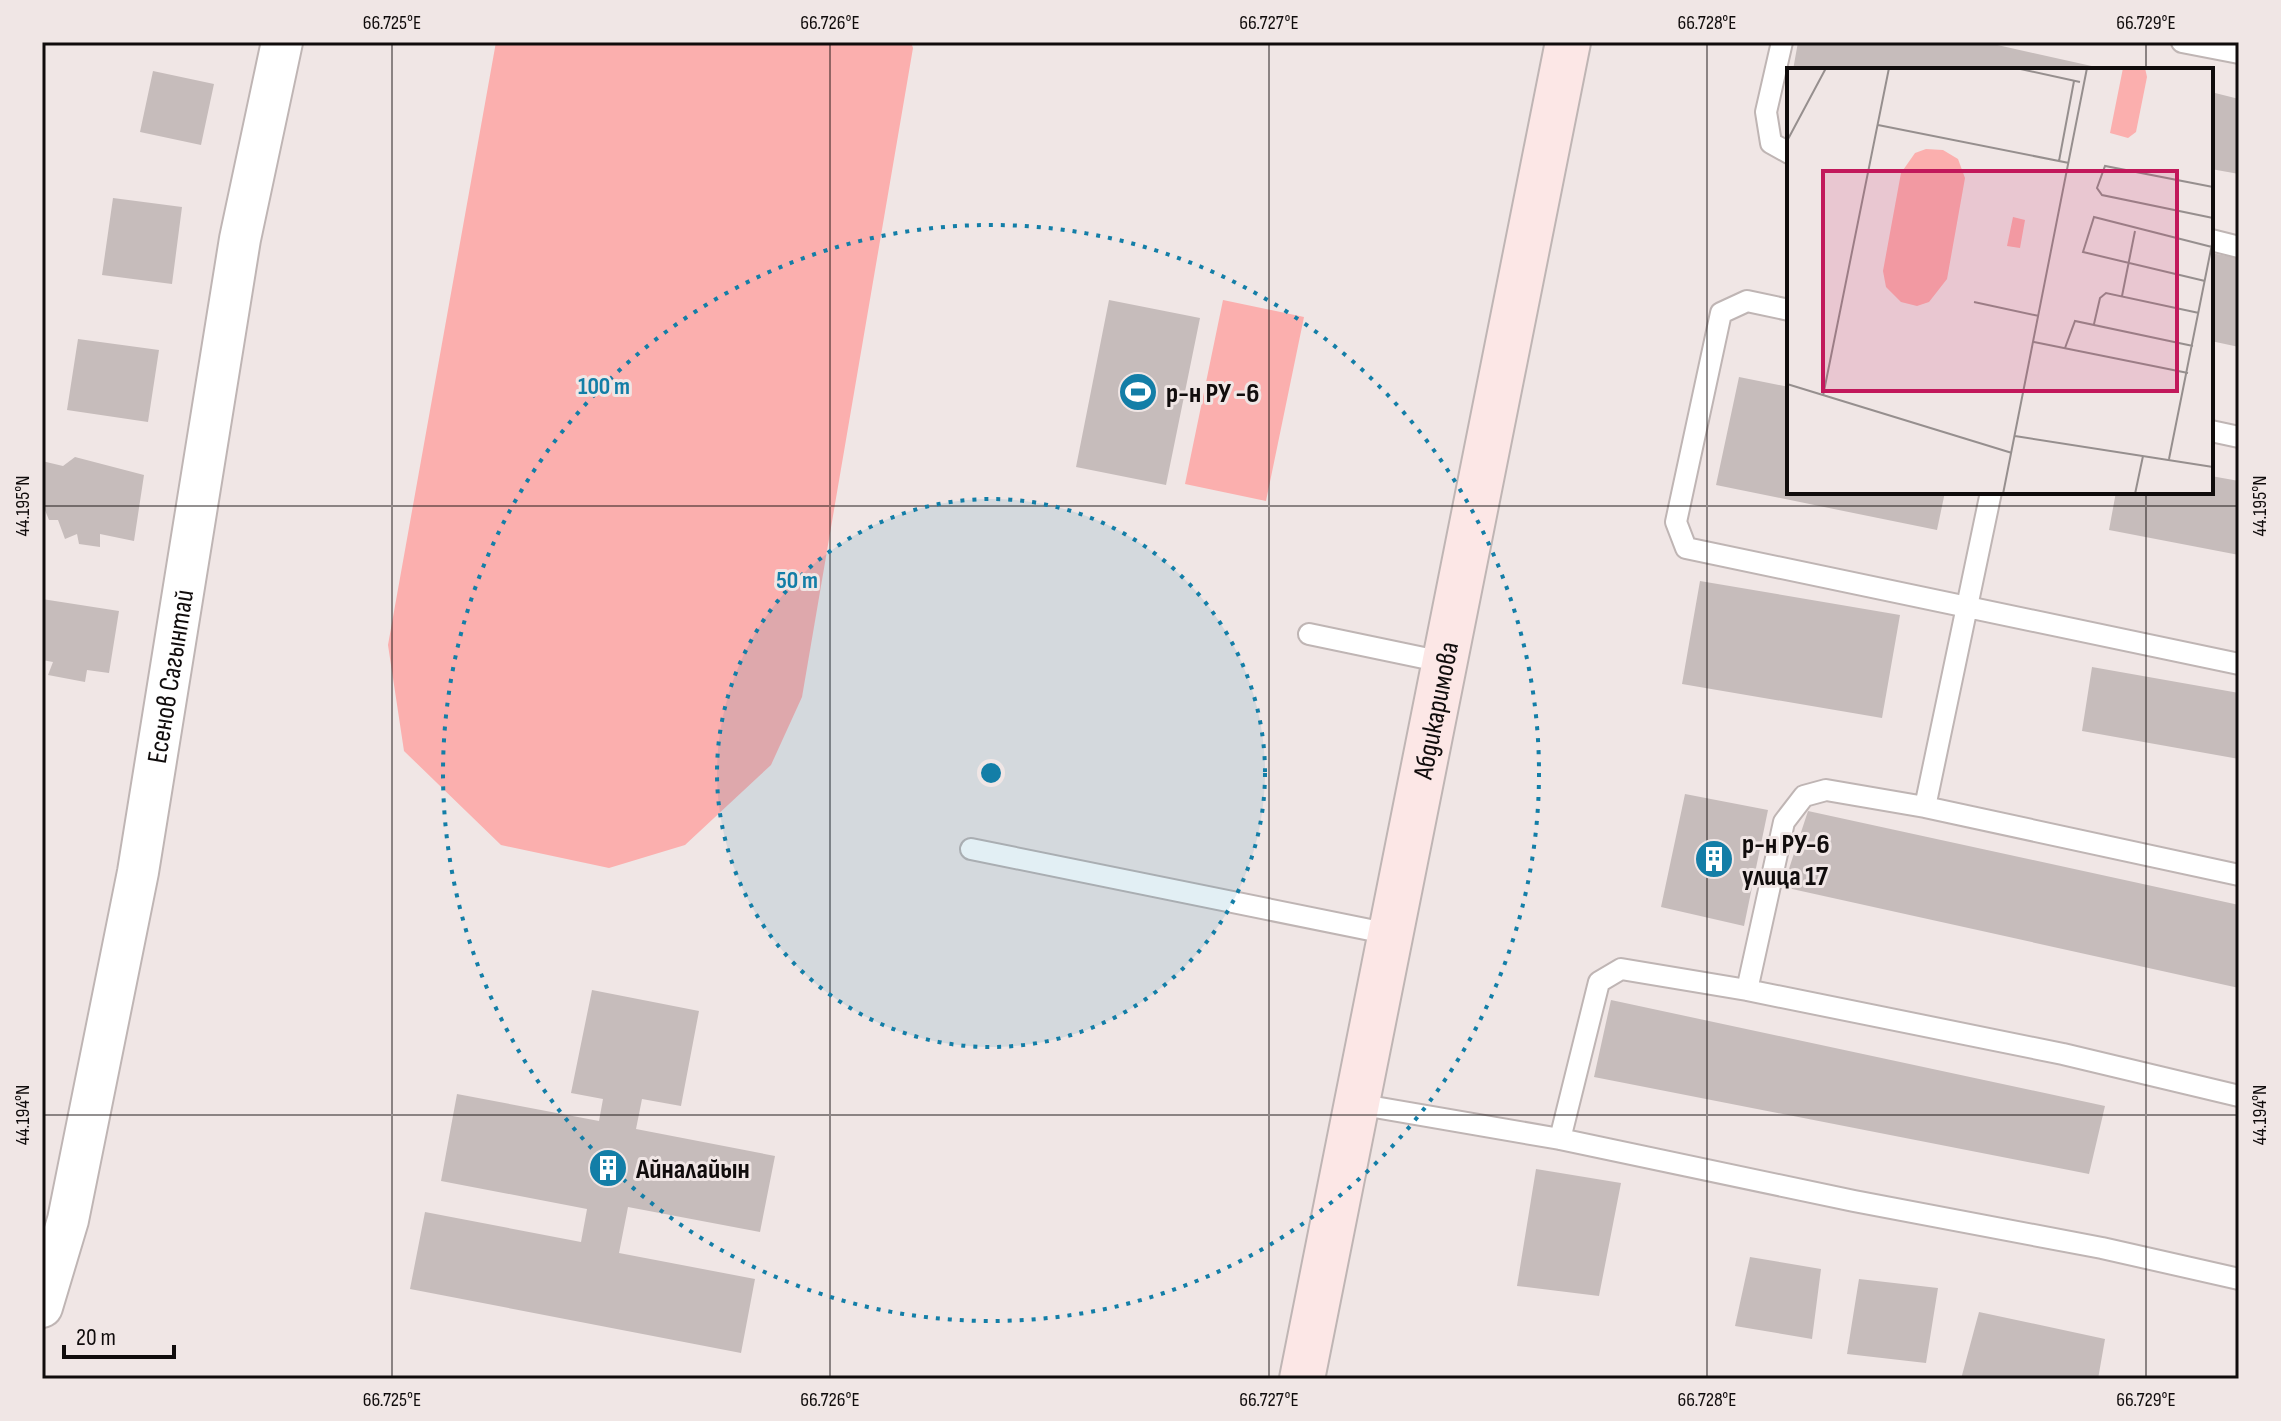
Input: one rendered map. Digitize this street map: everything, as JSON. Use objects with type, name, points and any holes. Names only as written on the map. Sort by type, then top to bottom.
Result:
[{"type":"main road","name":"Абдикаримова","points":[[1302,1379],[1568,42]]},
{"type":"street","name":"Есенов Сагынтай","points":[[42,1307],[68,1220],[138,872],[240,239],[282,42]]},
{"type":"lane","points":[[1782,42],[1766,112],[1771,143],[1787,152]]},
{"type":"lane","points":[[2182,42],[2239,53]]},
{"type":"lane","points":[[2213,240],[2239,247]]},
{"type":"lane","points":[[1787,310],[1747,301],[1721,313],[1676,522],[1686,548],[2239,664]]},
{"type":"lane","points":[[2213,431],[2239,437]]},
{"type":"lane","points":[[1925,807],[1991,494]]},
{"type":"lane","points":[[1309,634],[1443,662]]},
{"type":"lane","points":[[1747,990],[1784,822],[1804,796],[1826,790],[1925,807],[2239,875]]},
{"type":"lane","points":[[971,849],[1390,934]]},
{"type":"lane","points":[[1560,1139],[1599,982],[1621,969],[1747,990],[2063,1054],[2239,1096]]},
{"type":"lane","points":[[1357,1104],[1560,1139],[1854,1201],[2102,1248],[2239,1279]]},
{"type":"shaded area","points":[[496,42],[911,42],[913,48],[802,697],[771,765],[685,845],[609,868],[501,845],[404,751],[388,645]]},
{"type":"shaded area","points":[[1223,300],[1304,317],[1266,501],[1185,484]]},
{"type":"building","points":[[1798,42],[1984,42],[2101,68],[1793,68]]},
{"type":"building","points":[[153,71],[214,84],[201,145],[140,132]]},
{"type":"building","points":[[2213,92],[2239,99],[2239,174],[2213,169]]},
{"type":"building","points":[[113,198],[182,207],[172,284],[102,275]]},
{"type":"building","points":[[2213,253],[2239,258],[2239,347],[2213,341]]},
{"type":"building","name":"р-н РУ -6","points":[[1109,300],[1200,318],[1166,485],[1076,467]]},
{"type":"building","points":[[78,339],[159,350],[148,422],[67,410]]},
{"type":"building","points":[[1739,377],[1787,387],[1787,494],[1945,494],[1937,530],[1716,485]]},
{"type":"building","points":[[75,457],[144,475],[134,541],[100,534],[100,547],[79,544],[77,534],[65,539],[58,520],[49,520],[42,503],[42,461],[63,466]]},
{"type":"building","points":[[2213,476],[2239,481],[2239,555],[2109,530],[2116,494],[2213,494]]},
{"type":"building","points":[[1700,581],[1900,615],[1882,718],[1682,684]]},
{"type":"building","points":[[42,599],[119,611],[109,673],[87,670],[85,682],[48,675],[53,662],[42,660]]},
{"type":"building","points":[[2092,667],[2239,693],[2239,759],[2082,731]]},
{"type":"building","name":"р-н РУ-6 улица 17","points":[[1685,794],[1768,810],[1744,926],[1661,907]]},
{"type":"building","points":[[1808,811],[2239,905],[2239,988],[1783,887]]},
{"type":"building","name":"Айналайын","points":[[592,990],[699,1011],[681,1106],[642,1099],[636,1129],[775,1156],[760,1232],[628,1207],[619,1253],[755,1279],[741,1353],[410,1289],[425,1212],[581,1242],[587,1209],[441,1181],[457,1094],[599,1121],[603,1099],[571,1093]]},
{"type":"building","points":[[1611,1000],[2105,1106],[2089,1174],[1594,1077]]},
{"type":"building","points":[[1536,1169],[1621,1183],[1599,1296],[1517,1286]]},
{"type":"building","points":[[1750,1257],[1821,1269],[1812,1339],[1735,1326]]},
{"type":"building","points":[[1859,1279],[1938,1288],[1926,1363],[1847,1354]]},
{"type":"building","points":[[1979,1312],[2105,1339],[2098,1379],[1961,1379]]},
{"type":"place","name":"р-н РУ -6","points":[[1138,392]]},
{"type":"place","name":"р-н РУ-6 улица 17","points":[[1714,859]]},
{"type":"place","name":"Айналайын","points":[[608,1168]]}]
